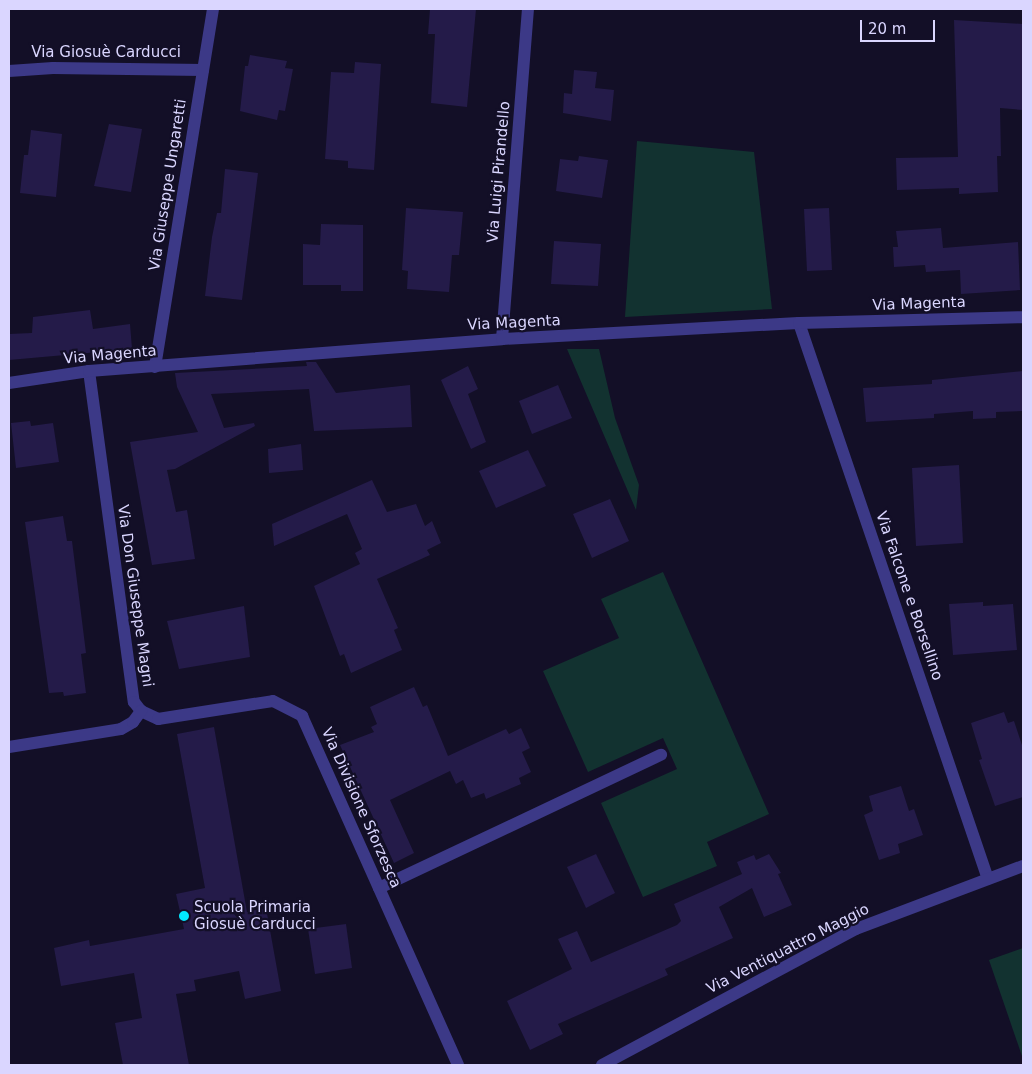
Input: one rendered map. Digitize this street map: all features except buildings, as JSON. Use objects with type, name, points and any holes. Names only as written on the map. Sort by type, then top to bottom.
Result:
[{"type":"street","name":"Via Giuseppe Ungaretti","points":[[155,367],[213,9]]},
{"type":"street","name":"Via Luigi Pirandello","points":[[502,338],[528,9]]},
{"type":"street","name":"Via Giosuè Carducci","points":[[9,71],[53,68],[203,70]]},
{"type":"street","name":"Via Magenta","points":[[9,383],[89,371],[502,338],[799,323],[1023,317]]},
{"type":"street","name":"Via Falcone e Borsellino","points":[[799,323],[988,879]]},
{"type":"street","name":"Via Don Giuseppe Magni","points":[[89,371],[132,691],[134,702],[141,711]]},
{"type":"street","name":"Via Divisione Sforzesca","points":[[141,711],[165,718],[273,701],[302,716],[458,1065]]},
{"type":"street","points":[[9,747],[121,729],[133,722],[141,711]]},
{"type":"street","points":[[379,888],[661,755]]},
{"type":"street","name":"Via Ventiquattro Maggio","points":[[602,1065],[856,929],[1023,866]]},
{"type":"green space","points":[[637,141],[754,152],[772,309],[625,317]]},
{"type":"green space","points":[[567,349],[599,349],[615,418],[639,485],[636,510]]},
{"type":"green space","points":[[663,572],[769,814],[707,842],[717,866],[643,897],[601,803],[677,769],[663,738],[588,772],[543,671],[619,638],[601,599]]},
{"type":"green space","points":[[1023,948],[1023,1059],[989,960]]},
{"type":"place","name":"Scuola Primaria Giosuè Carducci","points":[[184,916]]}]
